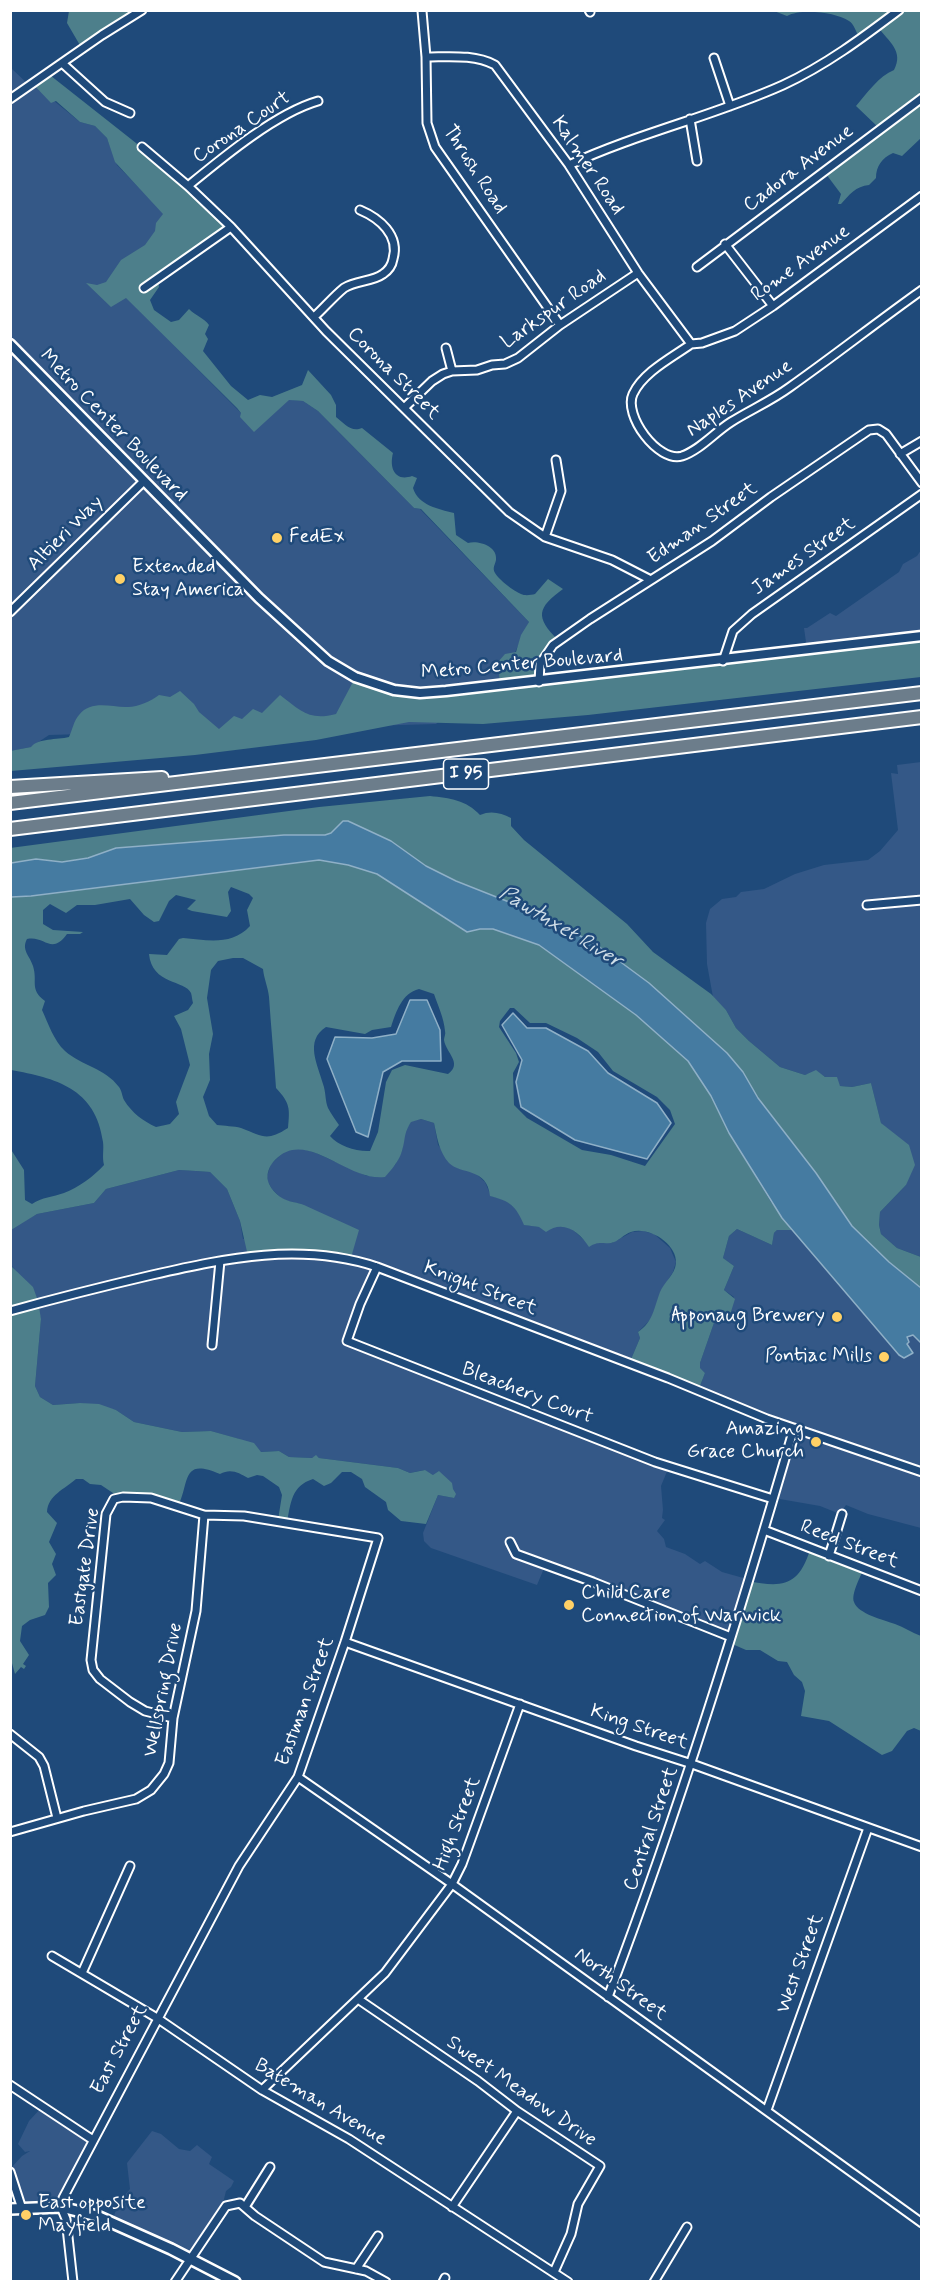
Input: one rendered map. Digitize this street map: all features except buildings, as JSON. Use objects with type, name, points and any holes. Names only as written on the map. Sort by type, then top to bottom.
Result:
[{"type":"highway","name":"I 95","points":[[10,803],[921,693]]},
{"type":"highway","name":"I 95","points":[[10,829],[921,717]]},
{"type":"highway","points":[[10,787],[98,780],[253,774]]},
{"type":"main road","points":[[10,2209],[61,2207],[97,2216],[235,2282]]},
{"type":"street","points":[[10,99],[142,10]]},
{"type":"street","points":[[568,165],[650,132],[730,106],[784,84],[833,58],[899,10]]},
{"type":"street","name":"Thrush Road","points":[[422,11],[426,57],[427,123],[435,147],[560,325]]},
{"type":"street","name":"Kalmer Road","points":[[426,57],[463,57],[487,61],[495,65],[568,165],[638,273],[692,344]]},
{"type":"street","points":[[714,58],[730,106]]},
{"type":"street","points":[[62,63],[105,102],[130,113]]},
{"type":"street","name":"Cadora Avenue","points":[[697,267],[921,98]]},
{"type":"street","name":"Corona Court","points":[[188,186],[222,158],[297,107],[318,101]]},
{"type":"street","points":[[690,119],[697,161]]},
{"type":"street","name":"Corona Street","points":[[142,147],[231,227],[314,317],[509,512],[545,537],[612,560],[651,580]]},
{"type":"street","name":"Rome Avenue","points":[[692,344],[702,344],[735,331],[773,306],[921,196]]},
{"type":"street","points":[[314,317],[346,287],[376,278],[386,272],[392,264],[394,244],[389,232],[378,220],[360,210]]},
{"type":"street","points":[[144,288],[231,227]]},
{"type":"street","points":[[725,244],[773,306]]},
{"type":"street","name":"Larkspur Road","points":[[404,408],[432,381],[452,371],[477,370],[505,364],[518,358],[560,325],[638,273]]},
{"type":"street","name":"Naples Avenue","points":[[692,344],[648,376],[634,390],[631,399],[630,408],[642,431],[663,453],[671,456],[680,456],[692,451],[730,423],[774,398],[921,290]]},
{"type":"street","name":"Metro Center Boulevard","points":[[10,344],[259,598],[310,646],[346,673],[374,685],[420,693],[539,682],[921,636]]},
{"type":"street","points":[[446,348],[452,371]]},
{"type":"street","name":"Edman Street","points":[[539,682],[540,664],[553,645],[712,541],[771,497],[869,430],[878,429],[886,434],[921,483]]},
{"type":"street","points":[[900,454],[921,441]]},
{"type":"street","points":[[545,537],[561,491],[556,460]]},
{"type":"street","name":"Altieri Way","points":[[10,612],[144,481]]},
{"type":"street","name":"James Street","points":[[723,661],[733,631],[752,614],[921,494]]},
{"type":"street","points":[[867,905],[921,900]]},
{"type":"street","name":"Knight Street","points":[[10,1311],[102,1287],[248,1255],[299,1254],[376,1267],[794,1428],[921,1472]]},
{"type":"street","points":[[212,1345],[220,1261]]},
{"type":"street","name":"Bleachery Court","points":[[376,1267],[347,1341],[655,1461],[773,1499]]},
{"type":"street","name":"Central Street","points":[[608,1997],[692,1764],[794,1428]]},
{"type":"street","name":"Eastgate Drive","points":[[173,1718],[145,1711],[100,1679],[93,1670],[91,1660],[106,1514],[114,1499],[151,1498],[204,1515],[244,1516],[378,1538]]},
{"type":"street","points":[[830,1556],[842,1514]]},
{"type":"street","name":"Wellspring Drive","points":[[10,1832],[136,1799],[151,1790],[164,1774],[168,1763],[173,1718],[196,1611],[204,1515]]},
{"type":"street","name":"Reed Street","points":[[764,1530],[921,1591]]},
{"type":"street","name":"Eastman Street","points":[[239,1866],[298,1777],[378,1538]]},
{"type":"street","points":[[510,1542],[516,1554],[731,1637]]},
{"type":"street","name":"King Street","points":[[345,1642],[921,1847]]},
{"type":"street","name":"High Street","points":[[262,2090],[334,2019],[385,1973],[452,1884],[462,1864],[520,1704]]},
{"type":"street","points":[[10,1734],[39,1757],[44,1766],[57,1818]]},
{"type":"street","name":"North Street","points":[[298,1777],[452,1884],[921,2223]]},
{"type":"street","name":"West Street","points":[[767,2110],[868,1828]]},
{"type":"street","points":[[82,1973],[130,1866]]},
{"type":"street","name":"East Street","points":[[61,2207],[63,2198],[93,2140],[239,1866]]},
{"type":"street","name":"Bateman Avenue","points":[[52,1956],[157,2018],[262,2090],[349,2139],[568,2282]]},
{"type":"street","name":"Sweet Meadow Drive","points":[[358,1999],[478,2080],[517,2111],[600,2166],[578,2204],[571,2234],[554,2272]]},
{"type":"street","points":[[10,2085],[93,2140]]},
{"type":"street","points":[[452,2207],[517,2111]]},
{"type":"street","points":[[245,2207],[270,2168]]},
{"type":"street","points":[[10,2172],[22,2209]]},
{"type":"street","points":[[175,2282],[226,2206],[240,2203],[324,2262],[366,2271],[386,2282]]},
{"type":"street","points":[[61,2207],[66,2219],[73,2282]]},
{"type":"street","points":[[654,2282],[687,2227]]},
{"type":"street","points":[[356,2269],[378,2236]]},
{"type":"shaded area","points":[[11,68],[29,85],[32,83],[80,122],[95,126],[107,138],[117,165],[181,231],[126,297],[241,413],[289,397],[292,400],[303,401],[318,411],[414,508],[420,509],[529,622],[500,685],[474,688],[436,724],[49,735],[31,747],[11,751]]},
{"type":"shaded area","points":[[921,550],[921,636],[807,649],[804,628],[830,613],[836,616],[899,572],[903,564],[917,556]]},
{"type":"shaded area","points":[[921,762],[921,1257],[897,1248],[881,1234],[880,1212],[906,1185],[885,1128],[881,1123],[871,1083],[852,1087],[840,1086],[817,1072],[805,1075],[780,1067],[749,1041],[736,1028],[726,1010],[713,997],[707,964],[706,923],[710,909],[722,899],[736,897],[741,892],[764,889],[795,874],[824,865],[868,860],[880,851],[898,830],[891,773],[898,774],[897,765]]},
{"type":"shaded area","points":[[421,1119],[434,1123],[438,1145],[458,1168],[473,1171],[485,1182],[491,1196],[506,1200],[518,1211],[525,1225],[563,1226],[572,1229],[584,1240],[612,1243],[632,1232],[643,1231],[654,1234],[670,1248],[676,1262],[673,1272],[661,1291],[653,1317],[638,1332],[640,1338],[629,1364],[377,1268],[348,1339],[668,1469],[661,1486],[662,1518],[665,1520],[657,1531],[664,1539],[666,1547],[685,1554],[700,1564],[705,1561],[722,1572],[747,1579],[729,1637],[545,1566],[537,1585],[431,1548],[424,1541],[423,1533],[438,1495],[454,1498],[433,1475],[424,1470],[410,1473],[398,1468],[316,1456],[312,1458],[289,1457],[279,1451],[260,1452],[239,1439],[211,1431],[182,1432],[134,1422],[116,1410],[80,1403],[53,1405],[40,1397],[35,1386],[41,1319],[20,1276],[11,1265],[11,1230],[15,1226],[37,1214],[94,1203],[106,1189],[179,1170],[210,1172],[227,1189],[240,1221],[243,1239],[301,1204],[283,1200],[268,1182],[267,1176],[271,1164],[286,1150],[296,1147],[316,1153],[367,1176],[395,1165],[402,1151],[404,1134],[411,1121]]},
{"type":"shaded area","points":[[737,1229],[772,1245],[774,1233],[777,1230],[792,1230],[899,1355],[909,1335],[913,1335],[921,1343],[921,1528],[868,1514],[846,1505],[840,1514],[820,1506],[774,1498],[793,1430],[698,1391],[705,1373],[699,1368],[700,1363],[715,1320],[734,1297],[724,1290],[734,1266],[723,1258],[729,1236]]},
{"type":"shaded area","points":[[41,2108],[92,2140],[61,2207],[23,2209],[10,2169],[30,2151],[25,2152],[18,2144],[29,2121]]},
{"type":"shaded area","points":[[152,2131],[161,2134],[179,2149],[190,2151],[197,2145],[212,2157],[209,2164],[234,2181],[226,2191],[223,2203],[188,2257],[112,2221],[119,2202],[130,2189],[127,2163]]},
{"type":"green space","points":[[887,10],[889,15],[899,11],[921,11],[921,138],[902,156],[893,153],[886,157],[878,166],[876,178],[869,185],[857,189],[841,204],[838,204],[841,194],[823,170],[879,128],[856,106],[878,81],[894,70],[897,63],[896,52],[878,27],[859,37],[851,22],[836,15],[801,12],[787,16],[774,11]]},
{"type":"green space","points":[[69,11],[142,11],[81,47],[67,23]]},
{"type":"green space","points":[[46,72],[136,143],[229,227],[158,280],[159,287],[150,300],[154,310],[171,322],[179,320],[189,309],[207,323],[209,325],[205,334],[208,339],[203,351],[231,386],[248,400],[260,395],[272,397],[302,385],[308,370],[331,395],[336,405],[336,417],[351,428],[362,428],[393,453],[392,464],[397,475],[417,478],[413,488],[419,499],[429,505],[454,513],[456,535],[468,543],[482,543],[494,551],[496,560],[494,571],[503,582],[524,595],[535,594],[548,579],[563,589],[548,602],[542,613],[545,625],[558,640],[549,649],[538,677],[921,636],[921,677],[588,715],[483,724],[409,722],[316,740],[195,755],[11,771],[10,751],[31,747],[43,741],[69,737],[79,715],[90,707],[102,705],[132,707],[159,695],[170,697],[180,691],[219,729],[234,716],[242,719],[253,709],[262,713],[280,695],[306,713],[319,716],[336,714],[355,678],[420,693],[500,684],[498,662],[505,654],[516,652],[521,635],[529,622],[421,509],[414,508],[318,411],[303,401],[289,400],[254,432],[240,417],[241,413],[237,408],[126,298],[111,307],[86,283],[97,285],[106,282],[121,260],[145,245],[163,214],[115,162],[107,138],[95,126],[80,122],[56,101],[51,103],[32,83]]},
{"type":"green space","points":[[430,796],[463,803],[480,815],[496,813],[511,818],[511,826],[524,840],[627,924],[653,952],[711,994],[726,1010],[736,1028],[780,1067],[805,1075],[816,1070],[825,1077],[837,1077],[840,1086],[852,1087],[871,1083],[881,1123],[909,1145],[915,1165],[906,1185],[880,1212],[881,1234],[897,1248],[921,1257],[921,1288],[889,1262],[852,1226],[816,1173],[758,1098],[743,1072],[727,1053],[649,983],[607,952],[552,919],[456,881],[426,866],[391,841],[343,821],[331,833],[325,835],[284,835],[116,848],[88,858],[62,862],[36,859],[11,863],[10,848],[319,807]]},
{"type":"green space","points":[[319,860],[348,865],[377,874],[466,932],[493,929],[539,945],[636,1015],[688,1061],[711,1096],[729,1133],[771,1202],[792,1230],[777,1230],[774,1233],[772,1245],[737,1229],[729,1236],[723,1258],[734,1266],[724,1290],[735,1299],[729,1318],[715,1320],[700,1363],[700,1368],[705,1373],[698,1391],[629,1364],[640,1338],[638,1332],[650,1319],[660,1292],[675,1267],[675,1256],[667,1243],[653,1234],[638,1231],[628,1233],[611,1243],[597,1243],[589,1247],[581,1236],[565,1227],[552,1228],[546,1232],[539,1227],[524,1225],[511,1205],[490,1196],[484,1180],[449,1163],[437,1139],[434,1123],[421,1119],[411,1122],[399,1158],[385,1177],[356,1172],[313,1152],[300,1149],[287,1151],[270,1167],[268,1181],[280,1196],[359,1230],[350,1261],[302,1254],[248,1256],[240,1221],[227,1189],[210,1172],[179,1170],[106,1189],[94,1203],[37,1214],[11,1230],[10,1148],[24,1170],[25,1200],[32,1204],[75,1188],[104,1165],[99,1124],[92,1109],[82,1098],[58,1082],[11,1070],[11,897]],"holes":[[[231,887],[253,898],[247,910],[250,926],[243,932],[235,937],[219,940],[183,938],[179,939],[167,955],[149,954],[151,964],[156,971],[162,977],[188,989],[193,1003],[188,1010],[174,1016],[181,1029],[190,1065],[176,1102],[179,1114],[170,1124],[156,1127],[131,1109],[120,1089],[107,1075],[72,1056],[58,1042],[42,1010],[45,1001],[35,989],[32,962],[25,950],[25,943],[27,939],[33,939],[57,944],[67,934],[83,932],[53,930],[43,924],[43,910],[50,904],[66,913],[77,905],[95,905],[130,899],[144,915],[154,922],[159,921],[169,901],[176,895],[196,900],[187,909],[227,917],[231,911],[228,892]],[[243,958],[263,969],[269,997],[276,1088],[284,1098],[289,1111],[288,1128],[274,1135],[264,1136],[238,1127],[217,1125],[209,1116],[203,1097],[210,1080],[209,1054],[213,1034],[207,998],[211,970],[218,961]],[[419,989],[434,994],[443,1021],[445,1045],[454,1066],[448,1074],[405,1065],[392,1070],[386,1082],[378,1132],[370,1151],[343,1145],[330,1136],[339,1125],[327,1105],[314,1054],[316,1039],[326,1027],[365,1034],[372,1030],[391,1027],[400,1004],[413,991]],[[510,1008],[514,1008],[530,1023],[546,1023],[577,1038],[598,1052],[613,1071],[657,1097],[670,1110],[675,1124],[645,1166],[611,1155],[582,1150],[527,1118],[514,1105],[513,1073],[519,1062],[516,1053],[499,1027],[500,1021]]]},
{"type":"green space","points":[[10,1265],[33,1287],[38,1301],[41,1319],[35,1386],[40,1397],[53,1405],[99,1404],[116,1410],[134,1422],[182,1432],[211,1431],[254,1443],[261,1452],[279,1451],[289,1457],[312,1458],[316,1455],[319,1458],[398,1468],[410,1473],[425,1470],[433,1475],[439,1471],[452,1483],[456,1494],[454,1498],[438,1495],[426,1524],[401,1521],[388,1510],[386,1502],[365,1487],[362,1479],[351,1472],[342,1472],[331,1483],[324,1486],[313,1479],[300,1486],[293,1496],[287,1522],[278,1520],[282,1495],[279,1487],[263,1476],[248,1478],[231,1471],[220,1474],[199,1468],[193,1470],[186,1481],[178,1506],[148,1498],[119,1497],[101,1485],[76,1479],[58,1493],[48,1506],[47,1512],[57,1523],[49,1542],[56,1554],[52,1564],[56,1575],[48,1583],[49,1607],[45,1615],[30,1620],[22,1626],[20,1641],[29,1655],[23,1664],[26,1666],[24,1669],[21,1667],[15,1674],[10,1656]]},
{"type":"green space","points":[[810,1550],[863,1570],[853,1599],[856,1606],[872,1616],[921,1636],[921,1731],[914,1728],[907,1731],[892,1751],[882,1755],[829,1721],[801,1716],[805,1691],[802,1682],[794,1675],[787,1662],[778,1661],[760,1650],[746,1650],[730,1643],[747,1581],[770,1584],[787,1582],[800,1572]]},
{"type":"water","name":"Pawtuxet River","points":[[343,821],[348,821],[391,841],[426,866],[456,881],[552,919],[607,952],[649,983],[727,1053],[743,1072],[758,1098],[816,1173],[852,1226],[889,1262],[921,1288],[921,1343],[913,1335],[907,1337],[909,1342],[907,1344],[913,1353],[904,1358],[899,1355],[782,1218],[729,1133],[711,1096],[688,1061],[636,1015],[539,945],[493,929],[467,932],[377,874],[348,865],[319,860],[11,897],[11,863],[36,859],[62,862],[88,858],[116,848],[284,835],[325,835],[331,833]]},
{"type":"water","points":[[410,1000],[427,1000],[440,1030],[441,1061],[402,1061],[383,1072],[368,1137],[356,1132],[327,1059],[335,1037],[372,1038],[396,1034]]},
{"type":"water","points":[[513,1013],[527,1028],[546,1028],[588,1051],[608,1073],[657,1103],[671,1123],[647,1159],[575,1140],[521,1107],[516,1082],[522,1060],[502,1025]]},
{"type":"place","name":"FedEx","points":[[277,538]]},
{"type":"place","name":"Extended Stay America","points":[[120,579]]},
{"type":"place","name":"Apponaug Brewery","points":[[837,1317]]},
{"type":"place","name":"Pontiac Mills","points":[[884,1357]]},
{"type":"place","name":"Amazing Grace Church","points":[[816,1442]]},
{"type":"place","name":"Child Care Connection of Warwick","points":[[569,1605]]},
{"type":"place","name":"East opposite Mayfield","points":[[26,2215]]}]
